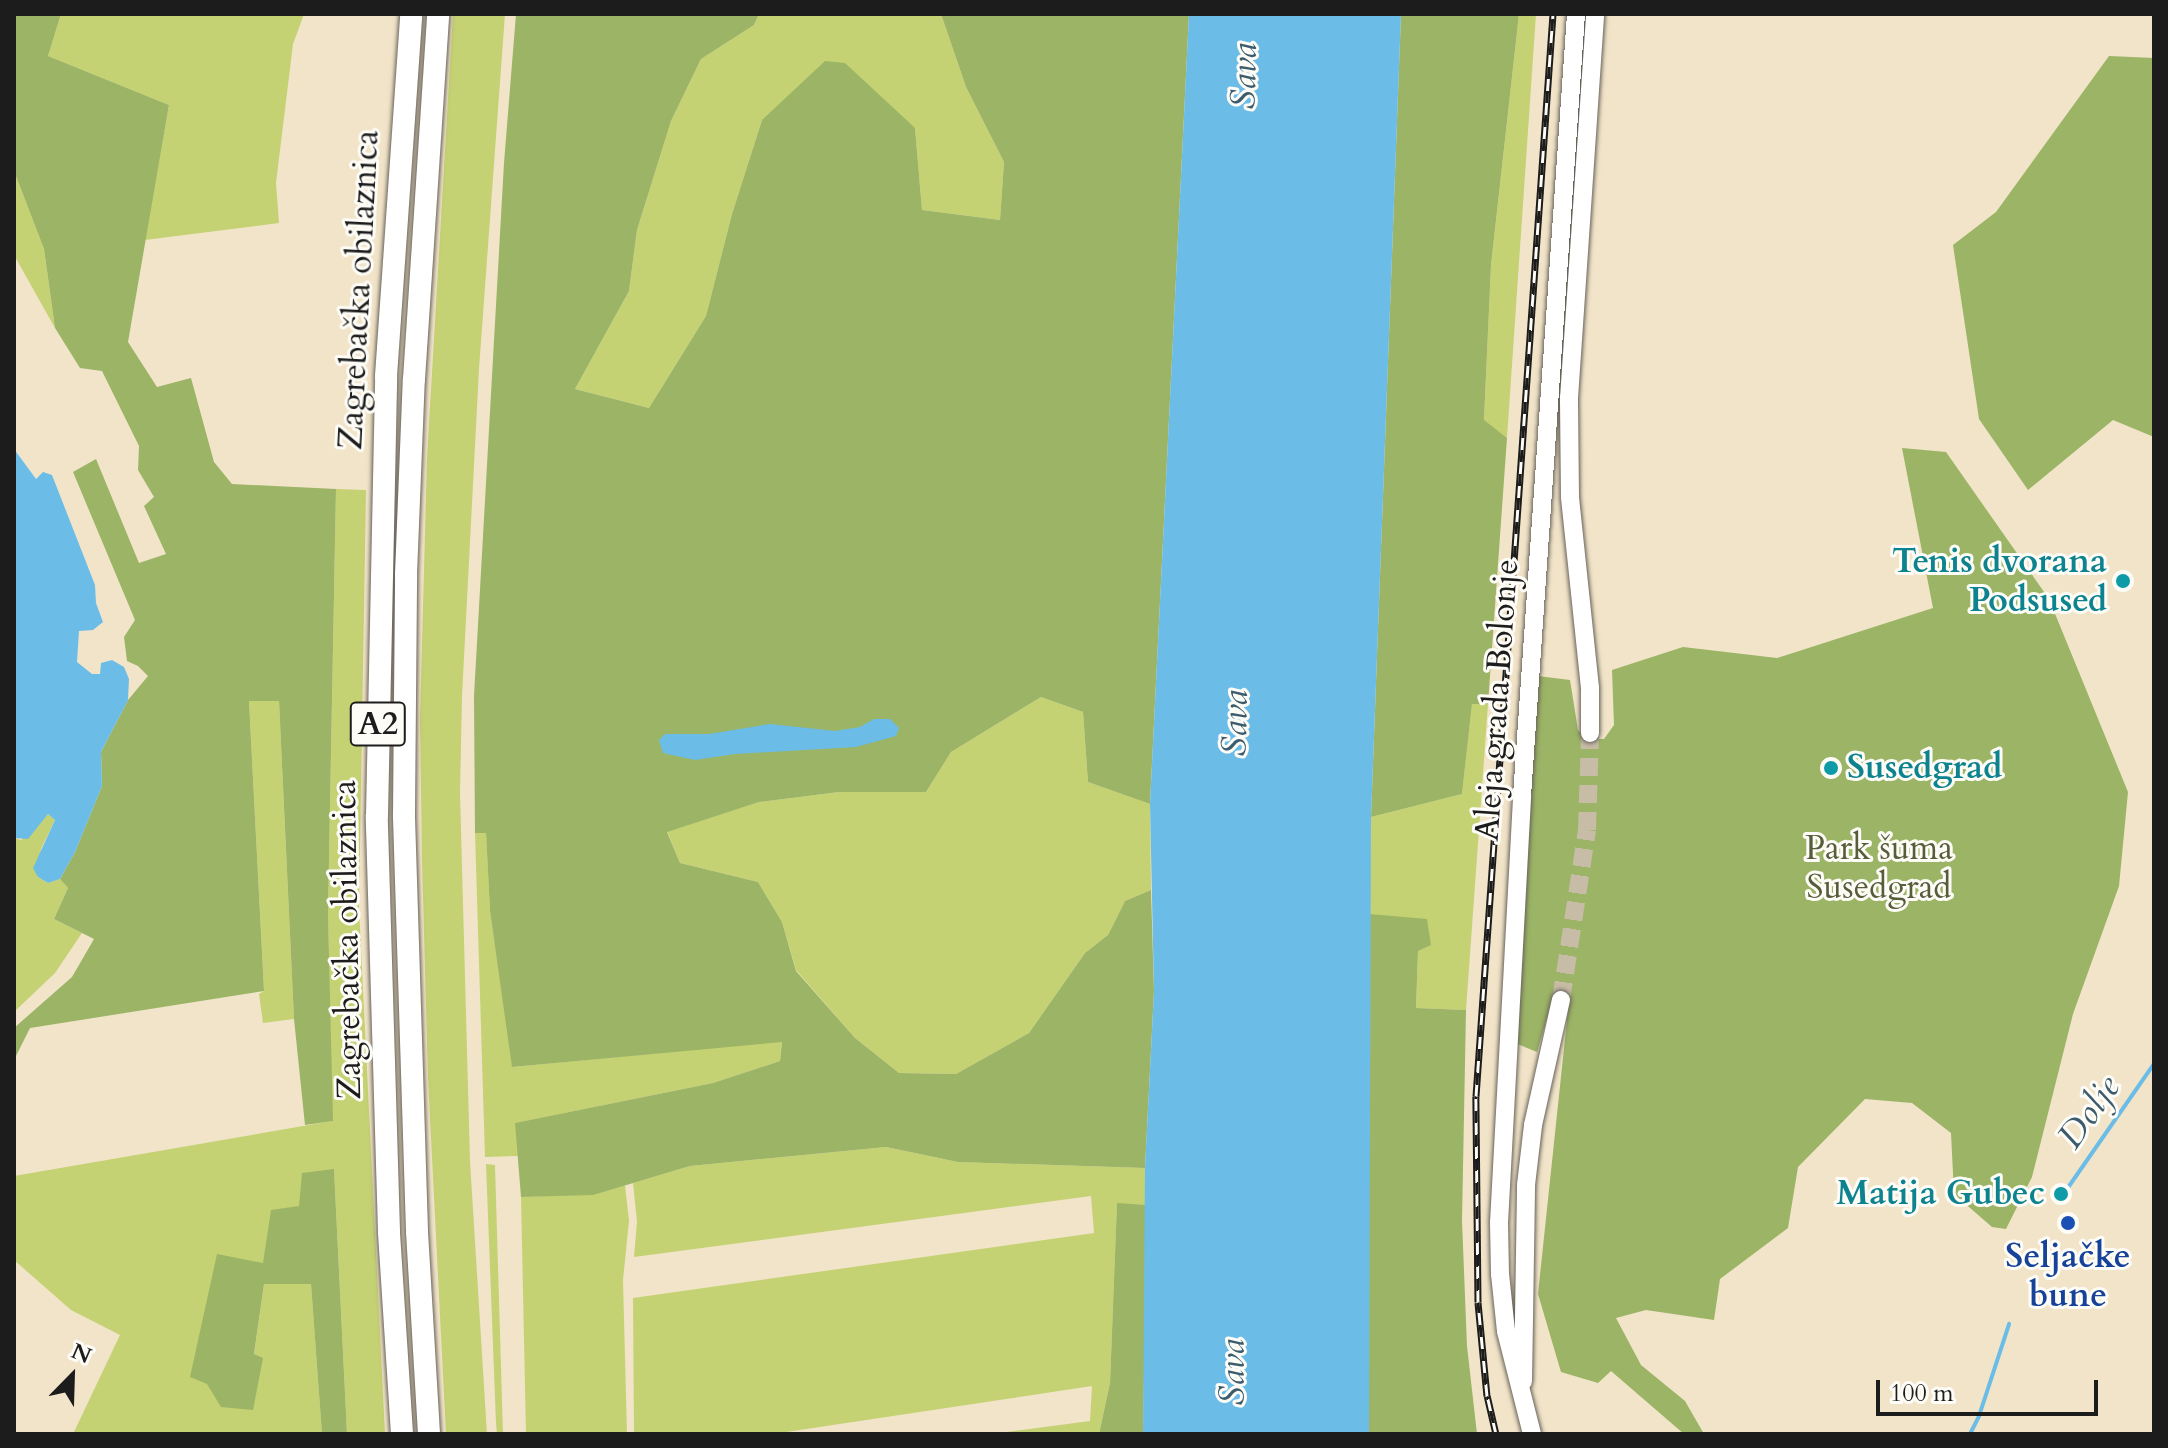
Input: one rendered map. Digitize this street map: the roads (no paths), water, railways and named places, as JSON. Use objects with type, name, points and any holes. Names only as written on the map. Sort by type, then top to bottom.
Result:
[{"type":"highway","name":"Zagrebačka obilaznica","points":[[402,1434],[389,1231],[377,815],[386,376],[411,14]]},
{"type":"highway","name":"Zagrebačka obilaznica","points":[[429,1434],[417,1231],[404,814],[406,574],[414,379],[438,14]]},
{"type":"main road","name":"Aleja grada Bolonje","points":[[1532,1434],[1523,1388],[1512,1360],[1500,1274],[1505,1066],[1576,14]]},
{"type":"main road","name":"Aleja grada Bolonje","points":[[1590,733],[1590,688],[1570,497],[1569,412],[1595,14]]},
{"type":"main road","name":"Aleja grada Bolonje","points":[[1523,1388],[1526,1185],[1533,1125],[1561,1000]]},
{"type":"water","name":"Sava","points":[[1189,14],[1401,14],[1371,817],[1369,1434],[1143,1434],[1145,1168],[1154,991],[1150,804]]},
{"type":"water","points":[[14,449],[36,479],[43,472],[52,475],[95,585],[96,603],[103,622],[93,630],[79,631],[77,662],[92,674],[100,674],[101,663],[112,660],[124,667],[129,679],[128,700],[101,752],[102,786],[75,852],[60,879],[48,883],[38,877],[33,868],[55,820],[48,814],[28,839],[14,838]]},
{"type":"water","points":[[874,719],[890,719],[899,728],[896,736],[856,747],[735,754],[695,760],[663,753],[659,740],[665,734],[709,734],[770,724],[835,731],[860,727]]},
{"type":"waterway","name":"Dolje","points":[[2067,1189],[2154,1064]]},
{"type":"waterway","name":"Dolje","points":[[1970,1434],[1979,1416],[2009,1324]]},
{"type":"tunnel","points":[[1561,1000],[1587,830],[1590,733]]},
{"type":"railway","points":[[1496,1434],[1487,1396],[1478,1302],[1476,1096],[1553,14]]},
{"type":"place","name":"Tenis dvorana Podsused","points":[[2123,581]]},
{"type":"place","name":"Susedgrad","points":[[1831,768]]},
{"type":"place","name":"Matija Gubec","points":[[2061,1194]]},
{"type":"place","name":"Seljačke bune","points":[[2068,1223]]},
{"type":"park label","name":"Park šuma Susedgrad","points":[[1879,868]]}]
